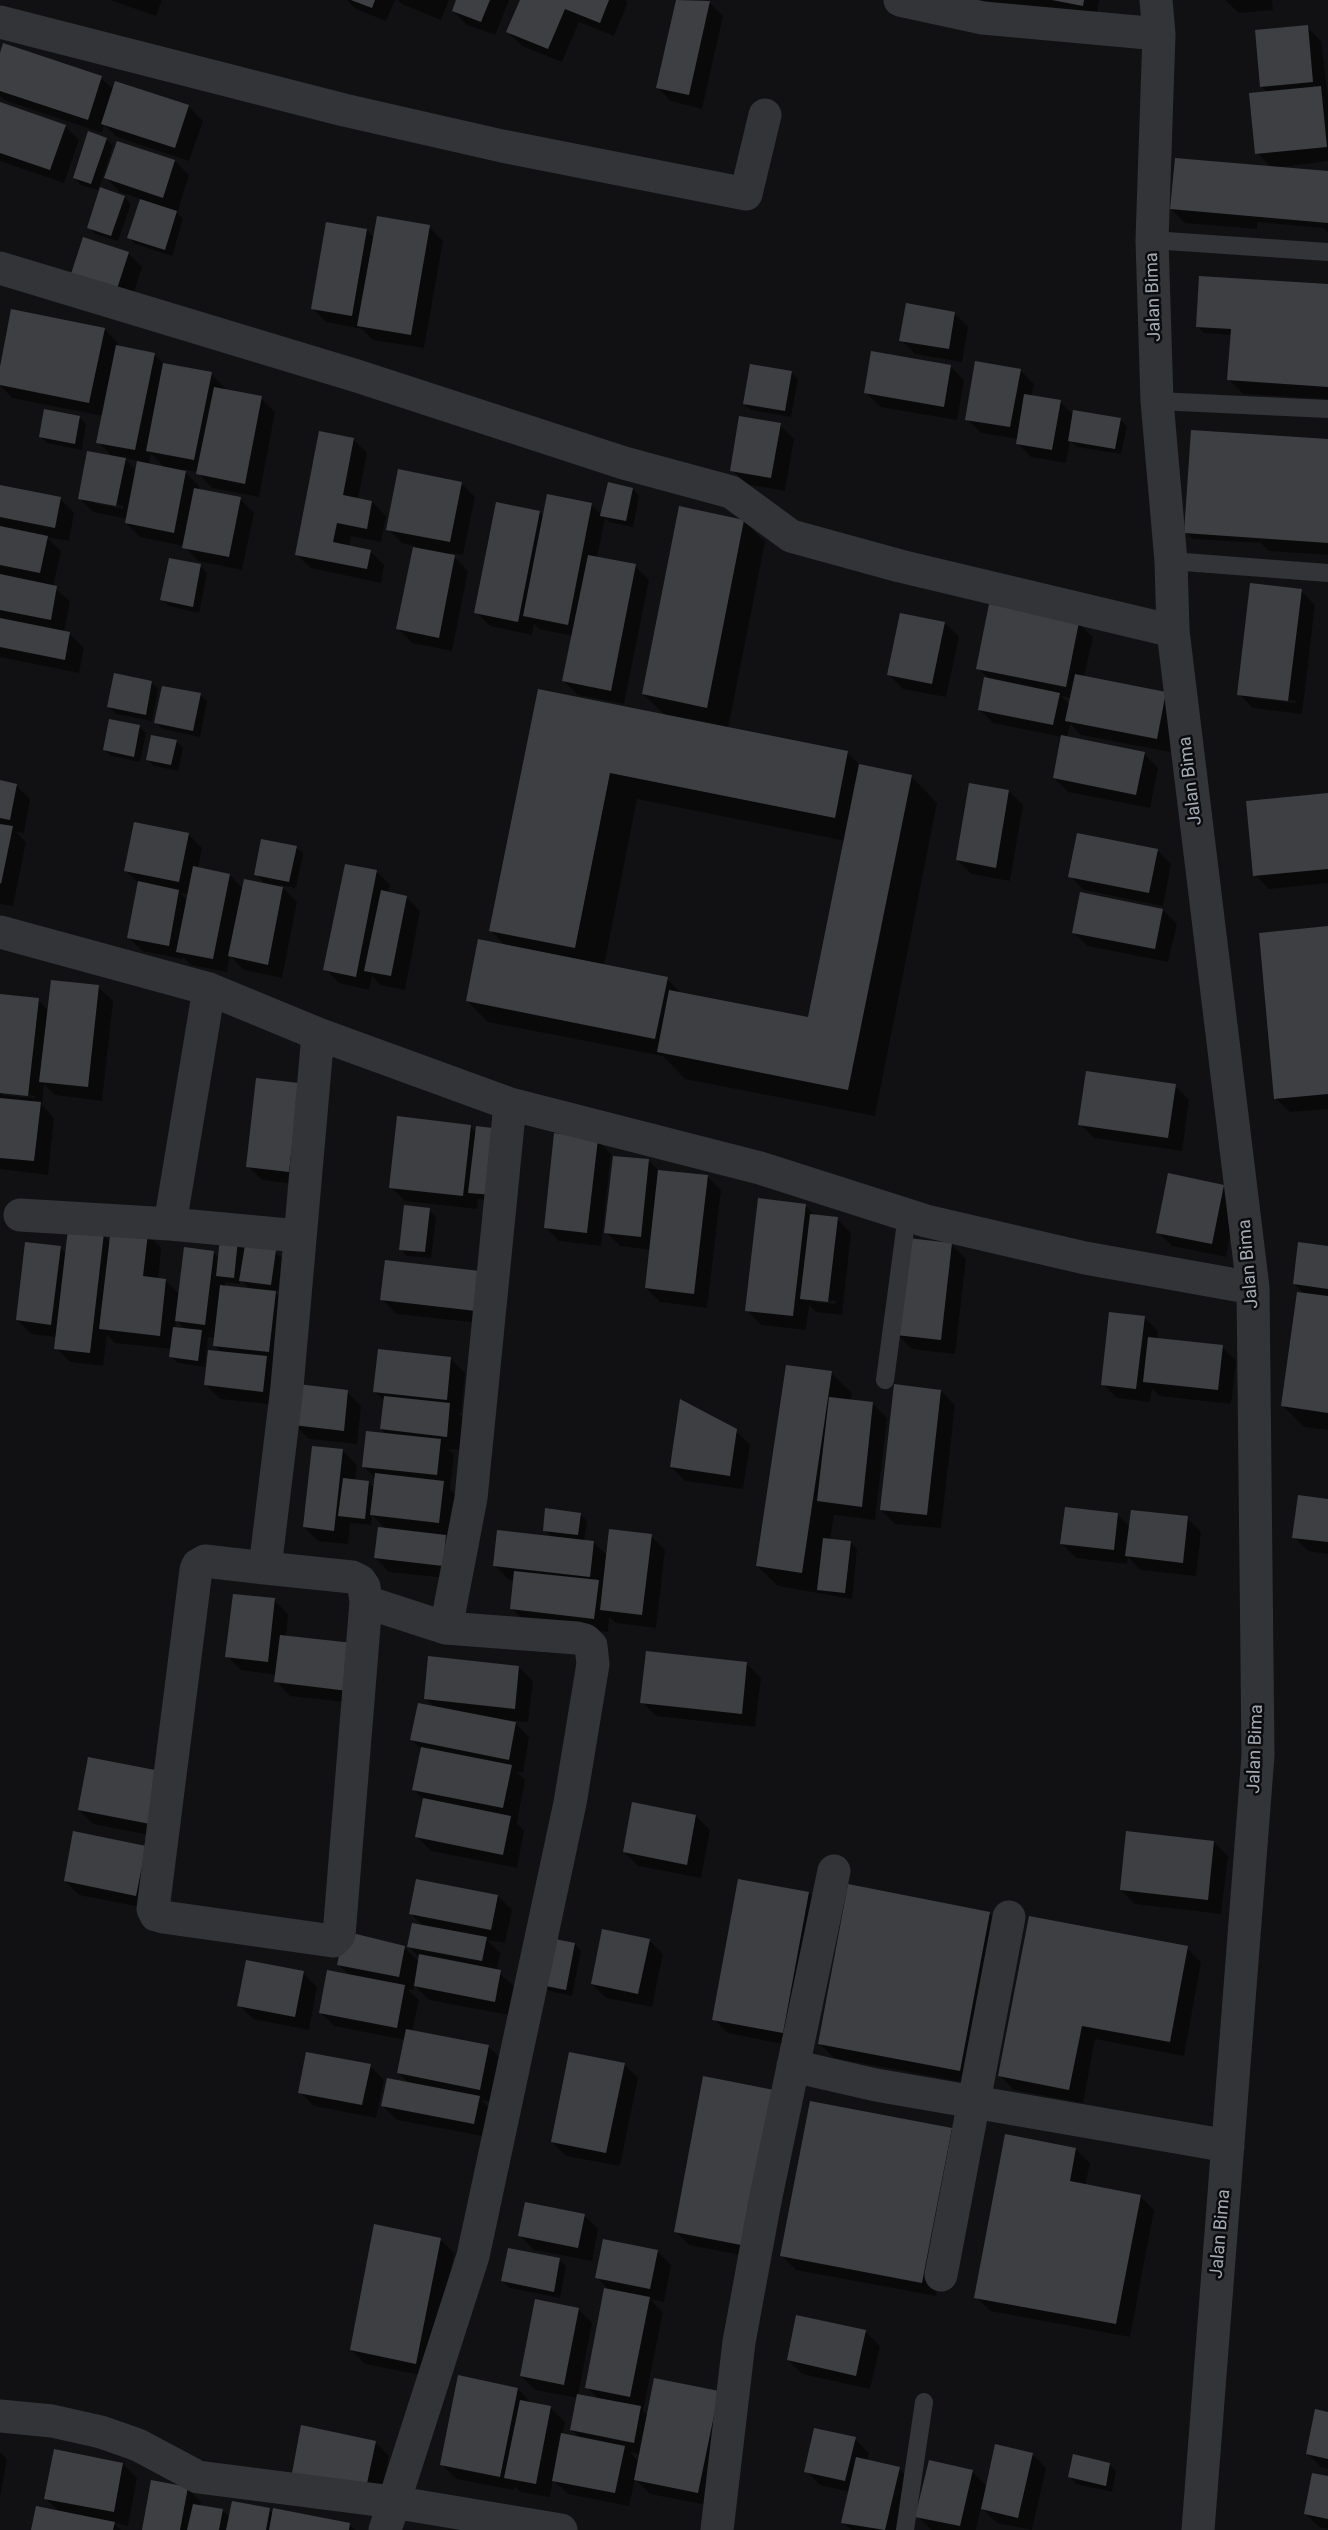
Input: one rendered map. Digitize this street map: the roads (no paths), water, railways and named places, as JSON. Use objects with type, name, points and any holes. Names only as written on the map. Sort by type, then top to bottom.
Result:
[{"type":"street","points":[[900,0],[983,18],[1159,34]]},
{"type":"street","name":"Jalan Bima","points":[[1156,0],[1159,34],[1152,240],[1157,401],[1171,561],[1173,631],[1253,1288],[1258,1755],[1198,2530]]},
{"type":"street","points":[[0,22],[333,107],[502,147],[746,194],[765,115]]},
{"type":"street","points":[[0,268],[357,376],[624,463],[731,492],[791,536],[900,566],[1173,631]]},
{"type":"street","points":[[0,932],[209,988],[318,1034],[510,1104],[760,1168],[926,1221],[1085,1258],[1253,1288]]},
{"type":"street","points":[[170,1224],[209,988]]},
{"type":"street","points":[[265,1568],[287,1387],[318,1034]]},
{"type":"street","points":[[446,1628],[471,1498],[510,1104]]},
{"type":"street","points":[[20,1215],[170,1224],[299,1236]]},
{"type":"street","points":[[205,1561],[265,1568],[356,1578],[364,1587],[366,1602],[339,1935],[333,1941],[156,1915],[153,1909],[196,1570],[198,1565],[205,1561]]},
{"type":"street","points":[[366,1602],[446,1628],[585,1640],[591,1646],[593,1664],[570,1803],[472,2256],[389,2516]]},
{"type":"street","points":[[717,2530],[739,2342],[834,1871]]},
{"type":"street","points":[[941,2275],[1009,1917]]},
{"type":"street","points":[[793,2066],[876,2085],[1228,2146]]},
{"type":"street","points":[[0,2416],[52,2421],[101,2432],[138,2445],[198,2477],[389,2516],[561,2530]]},
{"type":"lane","points":[[1152,240],[1328,252]]},
{"type":"lane","points":[[1157,401],[1328,409]]},
{"type":"lane","points":[[1171,561],[1328,573]]},
{"type":"lane","points":[[885,1380],[907,1215]]},
{"type":"lane","points":[[905,2530],[924,2402]]}]
